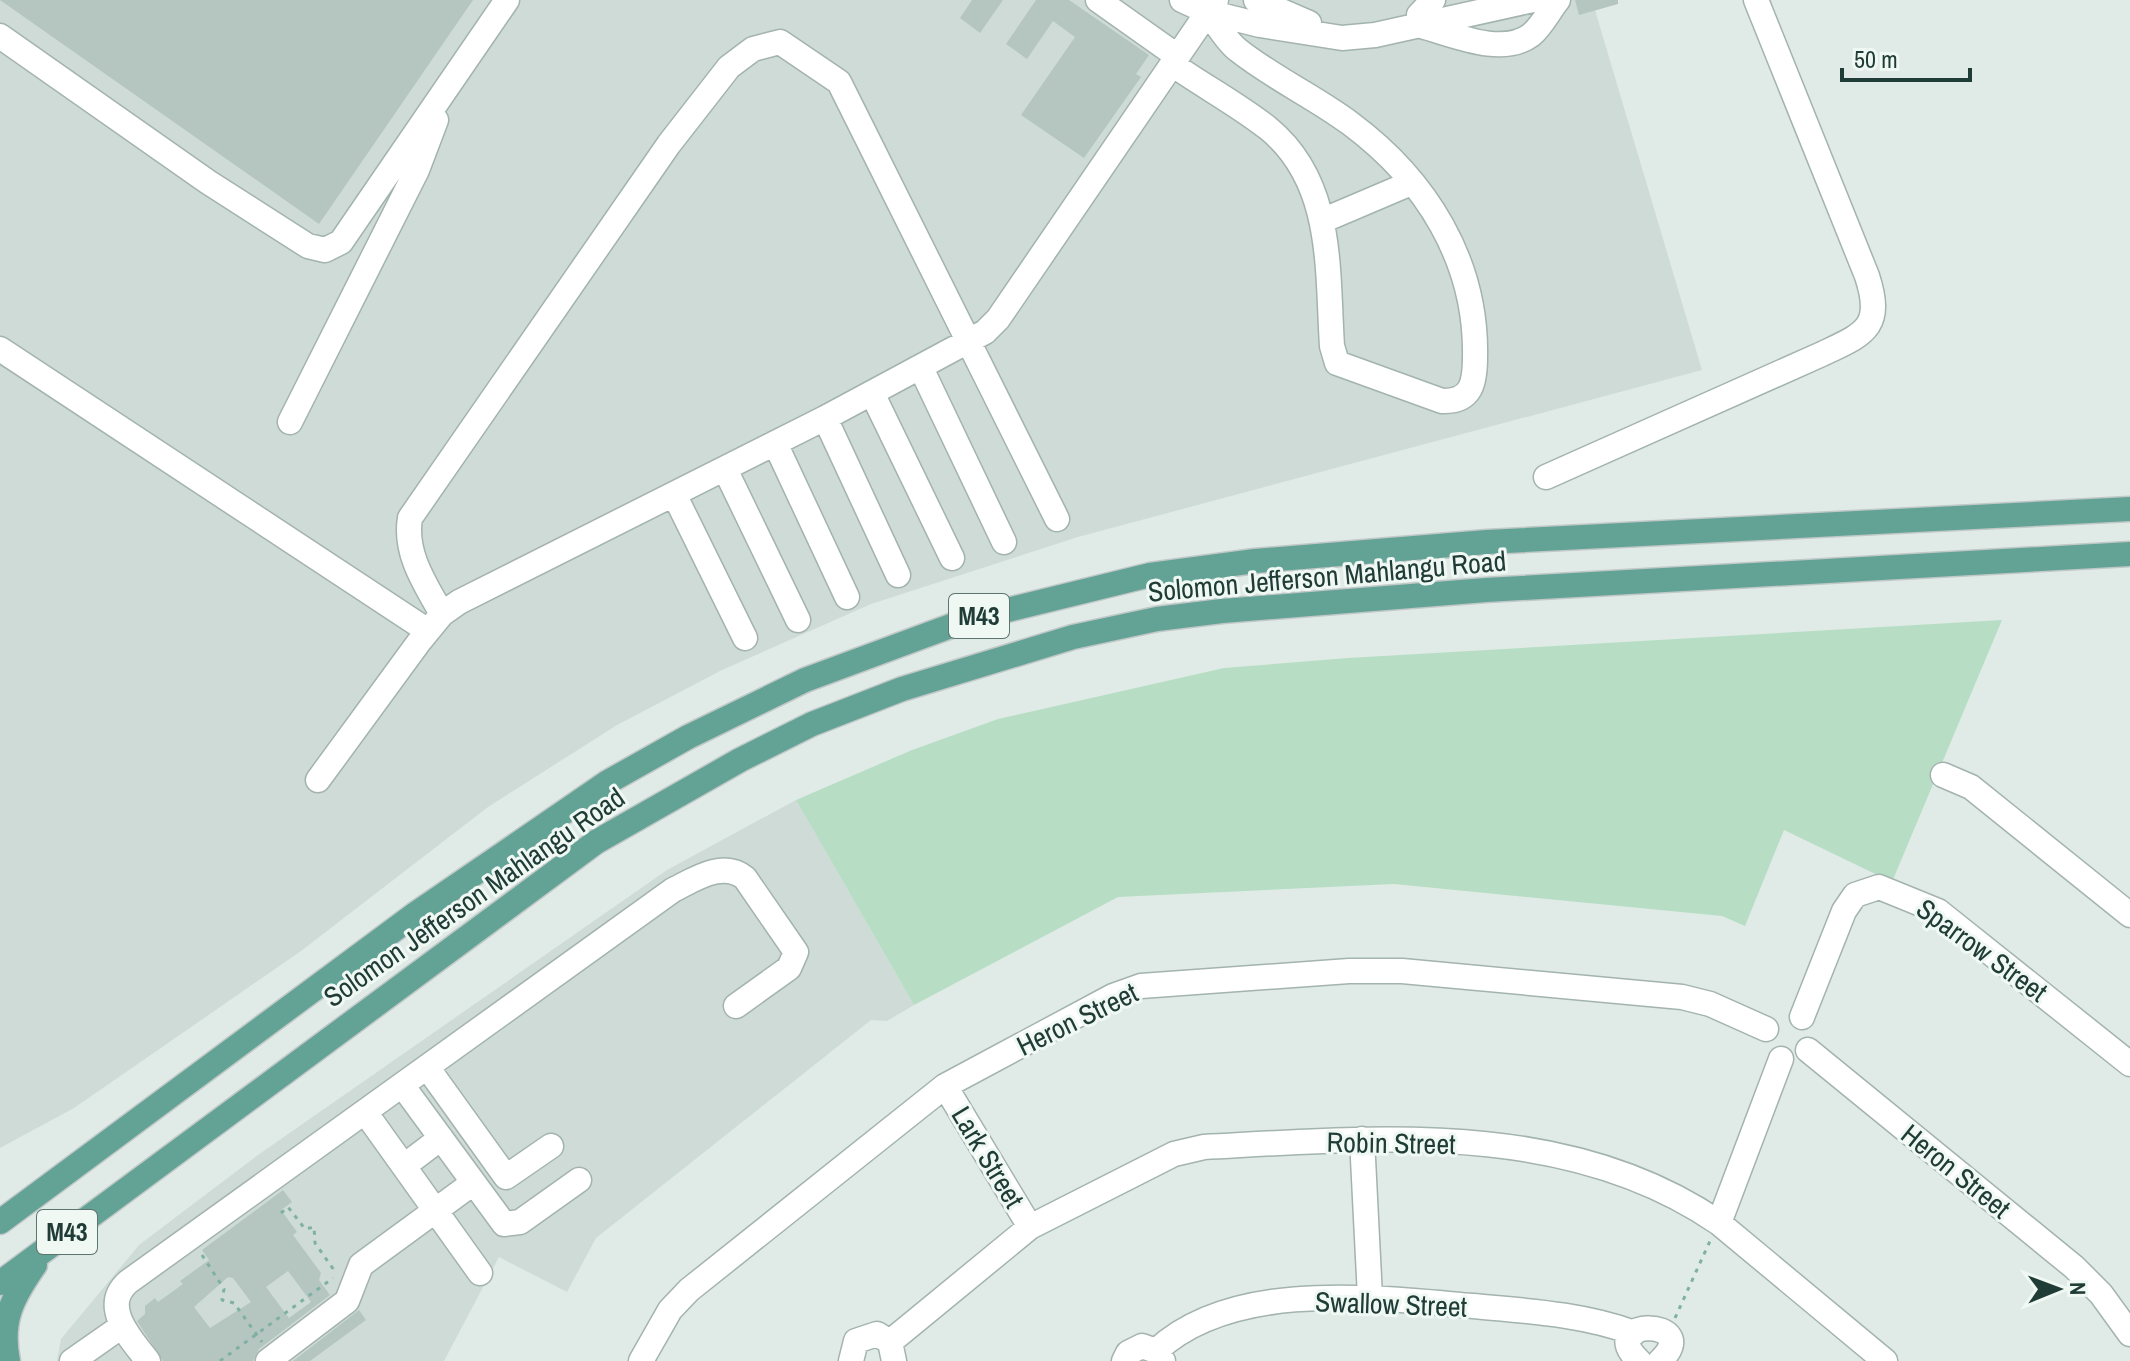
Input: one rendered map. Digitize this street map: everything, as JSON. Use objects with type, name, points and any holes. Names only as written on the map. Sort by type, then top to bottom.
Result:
[{"type":"main road","name":"Solomon Jefferson Mahlangu Road","points":[[0,1222],[414,915],[608,782],[688,737],[805,680],[967,620],[1150,575],[1255,561],[1487,542],[2130,509]]},
{"type":"main road","name":"Solomon Jefferson Mahlangu Road","points":[[0,1283],[596,842],[752,754],[854,706],[902,689],[1073,637],[1157,619],[1222,611],[1486,590],[2130,554]]},
{"type":"main road","points":[[8,1361],[4,1330],[9,1305],[48,1247]]},
{"type":"street","points":[[0,36],[208,182],[308,246],[320,250],[333,248],[341,242],[507,0]]},
{"type":"street","points":[[1098,0],[1269,129],[1288,149],[1315,194],[1324,220],[1332,346],[1337,363],[1442,401],[1457,401],[1470,392],[1474,380],[1474,323],[1468,285],[1456,248],[1443,224],[1382,151],[1350,124],[1236,49],[1212,6]]},
{"type":"street","points":[[1182,0],[1212,6],[1260,25],[1342,38],[1424,13],[1533,0]]},
{"type":"street","points":[[1256,0],[1302,21],[1334,29],[1366,28],[1471,0]]},
{"type":"street","points":[[1424,13],[1478,41],[1509,44],[1530,35],[1558,0]]},
{"type":"street","points":[[1546,477],[1822,354],[1863,334],[1871,323],[1874,308],[1867,276],[1756,0]]},
{"type":"street","points":[[318,780],[435,623],[493,583],[725,469],[971,342],[998,319],[1212,6]]},
{"type":"street","points":[[435,623],[407,535],[410,518],[669,144],[729,67],[753,49],[780,42],[839,82],[1057,519]]},
{"type":"street","points":[[290,422],[417,170],[451,81]]},
{"type":"street","points":[[1324,220],[1411,183]]},
{"type":"street","points":[[0,349],[435,623]]},
{"type":"street","points":[[921,368],[1004,542]]},
{"type":"street","points":[[872,393],[952,558]]},
{"type":"street","points":[[825,418],[898,575]]},
{"type":"street","points":[[775,443],[847,597]]},
{"type":"street","points":[[725,469],[798,620]]},
{"type":"street","points":[[674,494],[745,638]]},
{"type":"street","points":[[1943,775],[1971,787],[2130,915]]},
{"type":"street","points":[[148,1361],[122,1326],[116,1304],[122,1287],[673,890],[725,869],[736,871],[745,878],[796,952],[789,968],[736,1006]]},
{"type":"street","name":"Sparrow Street","points":[[1802,1017],[1844,911],[1855,895],[1879,887],[1938,911],[2130,1064]]},
{"type":"street","name":"Heron Street","points":[[641,1361],[670,1310],[689,1290],[945,1086],[1113,996],[1153,983],[1402,971],[1682,997],[1710,1004],[1766,1029]]},
{"type":"street","points":[[1785,1014],[1802,1017],[1812,1036],[1808,1050],[1796,1059],[1781,1059],[1766,1044],[1766,1029],[1785,1014]]},
{"type":"street","name":"Heron Street","points":[[1808,1050],[2074,1267],[2101,1294],[2130,1334]]},
{"type":"street","points":[[1719,1223],[1781,1059]]},
{"type":"street","points":[[427,1067],[506,1177]]},
{"type":"street","points":[[402,1085],[504,1224],[520,1222],[579,1180]]},
{"type":"street","name":"Lark Street","points":[[945,1086],[1030,1227]]},
{"type":"street","points":[[365,1112],[480,1273]]},
{"type":"street","points":[[404,1166],[441,1138]]},
{"type":"street","name":"Robin Street","points":[[892,1352],[1030,1227],[1189,1149],[1396,1138],[1567,1155],[1691,1205],[1719,1223],[1885,1361]]},
{"type":"street","points":[[1362,1139],[1370,1297]]},
{"type":"street","points":[[271,1359],[347,1301],[361,1265],[435,1211],[506,1177],[551,1146]]},
{"type":"street","name":"Swallow Street","points":[[1124,1361],[1134,1348],[1142,1346],[1160,1356],[1202,1320],[1242,1308],[1294,1301],[1370,1297],[1593,1320],[1634,1333],[1650,1325],[1667,1336]]},
{"type":"street","points":[[72,1361],[122,1326]]},
{"type":"street","points":[[1634,1333],[1630,1347],[1639,1361]]},
{"type":"street","points":[[851,1361],[851,1348],[861,1336],[877,1334],[892,1352]]},
{"type":"street","points":[[1660,1361],[1668,1348],[1667,1336]]},
{"type":"path","points":[[220,1361],[337,1275],[315,1243],[317,1234],[314,1227],[305,1229],[288,1207],[281,1213]]},
{"type":"path","points":[[1667,1336],[1719,1223]]},
{"type":"path","points":[[191,1239],[224,1289],[222,1300],[234,1303],[271,1359]]},
{"type":"shaded area","points":[[0,0],[1592,0],[1702,370],[1078,537],[871,604],[722,670],[617,725],[488,807],[301,951],[74,1108],[0,1148]]},
{"type":"shaded area","points":[[796,800],[914,1005],[887,1021],[871,1020],[596,1238],[567,1292],[499,1257],[444,1361],[57,1361],[61,1339],[139,1245],[258,1155],[667,870]]},
{"type":"green space","points":[[2002,620],[1892,882],[1784,830],[1745,926],[1722,916],[1394,884],[1118,897],[914,1005],[796,800],[912,750],[998,719],[1224,668]]},
{"type":"building","points":[[0,0],[473,0],[319,224]]},
{"type":"building","points":[[972,0],[1003,0],[980,33],[960,18]]},
{"type":"building","points":[[1036,0],[1069,0],[1149,55],[1136,74],[1141,77],[1084,158],[1021,115],[1075,37],[1053,21],[1027,59],[1006,44]]},
{"type":"building","points":[[1575,0],[1618,0],[1618,4],[1579,15]]},
{"type":"building","points":[[283,1190],[292,1202],[281,1210],[297,1232],[293,1235],[321,1273],[319,1280],[330,1295],[259,1349],[253,1361],[163,1361],[137,1321],[145,1314],[145,1306],[155,1298],[158,1302],[209,1260],[202,1250]],"holes":[[[288,1271],[311,1302],[289,1318],[266,1287]],[[228,1277],[233,1278],[251,1302],[210,1328],[194,1307]]]},
{"type":"building","points":[[359,1310],[366,1320],[310,1361],[293,1361]]}]
